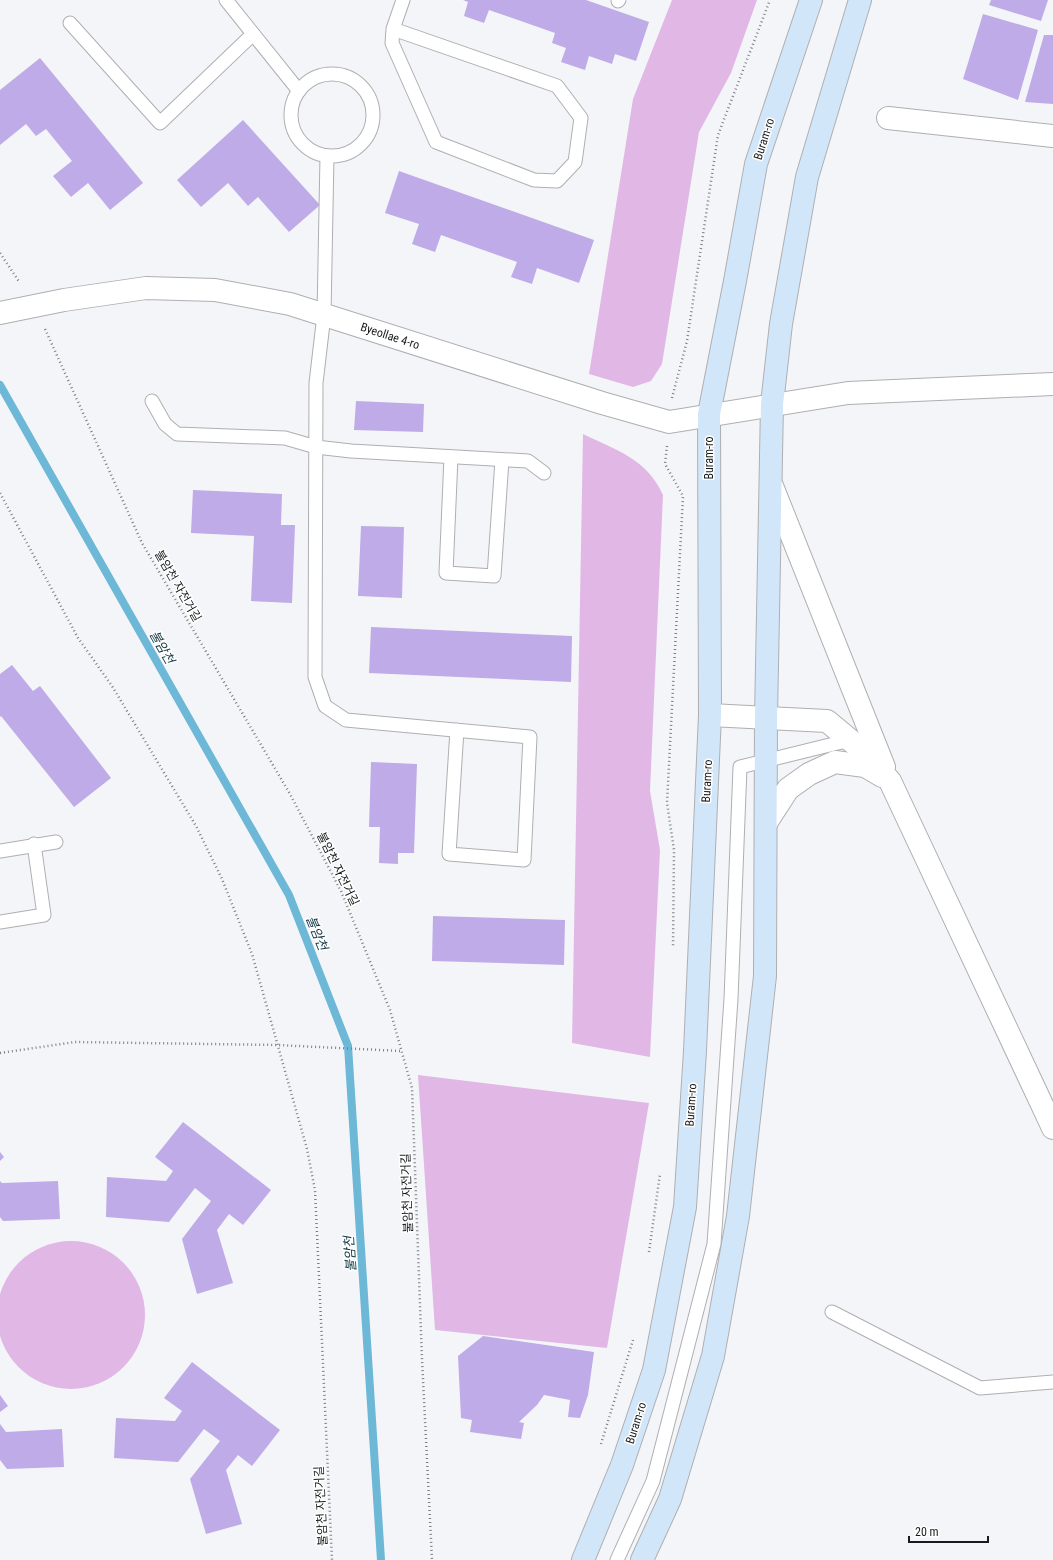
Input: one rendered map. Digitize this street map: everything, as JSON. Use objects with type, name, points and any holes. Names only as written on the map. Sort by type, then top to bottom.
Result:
[{"type":"street","name":"Buram-ro","points":[[583,1560],[622,1465],[654,1370],[684,1207],[695,1051],[710,715],[709,414],[756,164],[811,0]]},
{"type":"street","points":[[642,1560],[670,1499],[712,1356],[738,1216],[765,976],[766,718],[772,486],[772,404],[781,324],[807,177],[860,0]]},
{"type":"street","points":[[888,118],[1053,136]]},
{"type":"street","name":"Byeollae 4-ro","points":[[0,313],[64,300],[146,288],[215,290],[290,304],[602,403],[669,422],[709,414],[848,393],[1053,384]]},
{"type":"street","points":[[772,486],[890,781],[1053,1128]]},
{"type":"street","points":[[710,715],[827,721],[862,750],[890,781]]},
{"type":"street","points":[[766,823],[788,789],[809,774],[835,762],[865,766],[890,781]]},
{"type":"lane","points":[[226,0],[299,91]]},
{"type":"lane","points":[[393,29],[556,86],[580,118],[574,162],[557,180],[534,180],[436,142],[392,44],[393,29],[403,0]]},
{"type":"lane","points":[[70,23],[160,123],[253,34]]},
{"type":"lane","points":[[332,74],[345,77],[356,83],[366,92],[371,104],[373,118],[370,130],[363,142],[347,153],[327,156],[314,152],[302,144],[294,132],[291,119],[292,105],[299,91],[307,83],[319,76],[332,74]]},
{"type":"lane","points":[[327,156],[324,315],[316,383],[315,678],[325,706],[346,720],[457,730],[530,737],[524,860],[449,854],[457,730]]},
{"type":"lane","points":[[152,401],[165,424],[177,434],[285,438],[316,447],[351,451],[528,461],[544,473]]},
{"type":"lane","points":[[451,457],[446,573],[494,576],[502,460]]},
{"type":"lane","points":[[616,1560],[653,1481],[714,1244],[731,999],[740,767],[850,740]]},
{"type":"lane","points":[[0,851],[34,844],[56,842]]},
{"type":"lane","points":[[0,922],[44,915],[34,844]]},
{"type":"lane","points":[[832,1312],[980,1388],[1053,1382]]},
{"type":"path","points":[[674,385],[687,341],[718,136],[770,0]]},
{"type":"path","name":"불암천 자전거길","points":[[0,253],[30,307],[142,543],[290,794],[341,891],[390,1010],[412,1088],[422,1359],[432,1560]]},
{"type":"path","points":[[665,464],[683,496],[667,803],[674,850],[673,950]]},
{"type":"path","name":"불암천 자전거길","points":[[0,493],[78,638],[112,686],[196,826],[222,879],[252,954],[307,1149],[315,1190],[332,1560]]},
{"type":"path","points":[[0,1053],[75,1042],[277,1044],[402,1051]]},
{"type":"path","points":[[648,1260],[660,1174]]},
{"type":"path","points":[[600,1447],[634,1337]]},
{"type":"shaded area","points":[[672,0],[757,0],[731,73],[699,132],[662,364],[651,381],[633,387],[589,374],[633,99]]},
{"type":"shaded area","points":[[583,434],[619,451],[639,464],[656,483],[663,495],[650,791],[660,850],[650,1057],[572,1043]]},
{"type":"shaded area","points":[[418,1075],[649,1103],[607,1348],[435,1330]]},
{"type":"shaded area","points":[[64,1241],[78,1241],[92,1244],[106,1250],[118,1258],[128,1268],[136,1280],[142,1294],[145,1315],[142,1336],[136,1350],[128,1362],[118,1372],[106,1380],[92,1386],[78,1389],[64,1389],[50,1386],[36,1380],[24,1372],[14,1362],[6,1350],[0,1336],[-3,1322],[-3,1308],[0,1294],[6,1280],[14,1268],[24,1258],[36,1250],[50,1244]]},
{"type":"building","points":[[463,0],[586,0],[649,22],[636,61],[615,54],[612,64],[589,56],[585,70],[561,62],[566,48],[552,43],[555,33],[489,10],[484,23],[464,16],[468,2]]},
{"type":"building","points":[[991,0],[1048,0],[1041,21],[989,5]]},
{"type":"building","points":[[983,14],[1038,30],[1018,100],[963,79]]},
{"type":"building","points":[[1044,35],[1053,35],[1053,104],[1025,102]]},
{"type":"building","points":[[40,58],[143,183],[110,210],[88,183],[71,197],[53,176],[72,161],[46,129],[36,136],[26,124],[0,145],[0,90]]},
{"type":"building","points":[[243,120],[320,205],[289,232],[258,197],[248,206],[228,183],[201,207],[177,180]]},
{"type":"building","points":[[399,171],[594,240],[579,283],[537,268],[532,284],[511,277],[517,262],[441,235],[435,252],[412,244],[419,224],[385,213]]},
{"type":"building","points":[[356,401],[424,404],[423,432],[354,430]]},
{"type":"building","points":[[193,490],[282,494],[281,525],[295,525],[292,603],[251,601],[254,536],[191,533]]},
{"type":"building","points":[[361,526],[404,527],[402,598],[358,596]]},
{"type":"building","points":[[371,627],[572,636],[571,682],[369,673]]},
{"type":"building","points":[[12,665],[33,691],[40,686],[111,778],[74,807],[1,716],[0,717],[0,674]]},
{"type":"building","points":[[371,762],[417,764],[414,853],[398,853],[398,864],[379,863],[380,827],[369,827]]},
{"type":"building","points":[[433,916],[565,920],[564,965],[432,961]]},
{"type":"building","points":[[183,1122],[271,1190],[243,1225],[229,1214],[217,1230],[233,1283],[197,1294],[182,1239],[211,1201],[195,1188],[169,1222],[106,1217],[107,1177],[166,1181],[173,1171],[155,1157]]},
{"type":"building","points":[[0,1152],[4,1157],[0,1161]]},
{"type":"building","points":[[0,1181],[2,1183],[58,1181],[60,1219],[3,1221],[0,1217]]},
{"type":"building","points":[[483,1336],[594,1352],[588,1395],[580,1418],[568,1417],[570,1400],[544,1395],[537,1405],[519,1422],[524,1423],[521,1439],[470,1432],[472,1420],[461,1418],[458,1356]]},
{"type":"building","points":[[192,1362],[280,1430],[252,1466],[238,1455],[226,1470],[242,1524],[206,1534],[190,1479],[220,1441],[204,1429],[178,1462],[114,1458],[116,1418],[175,1421],[182,1411],[164,1398]]},
{"type":"building","points":[[0,1395],[8,1406],[0,1412]]},
{"type":"building","points":[[0,1424],[6,1432],[62,1429],[64,1467],[7,1469],[0,1460]]},
{"type":"waterway","name":"불암천","points":[[0,385],[289,895],[348,1046],[381,1560]]}]
